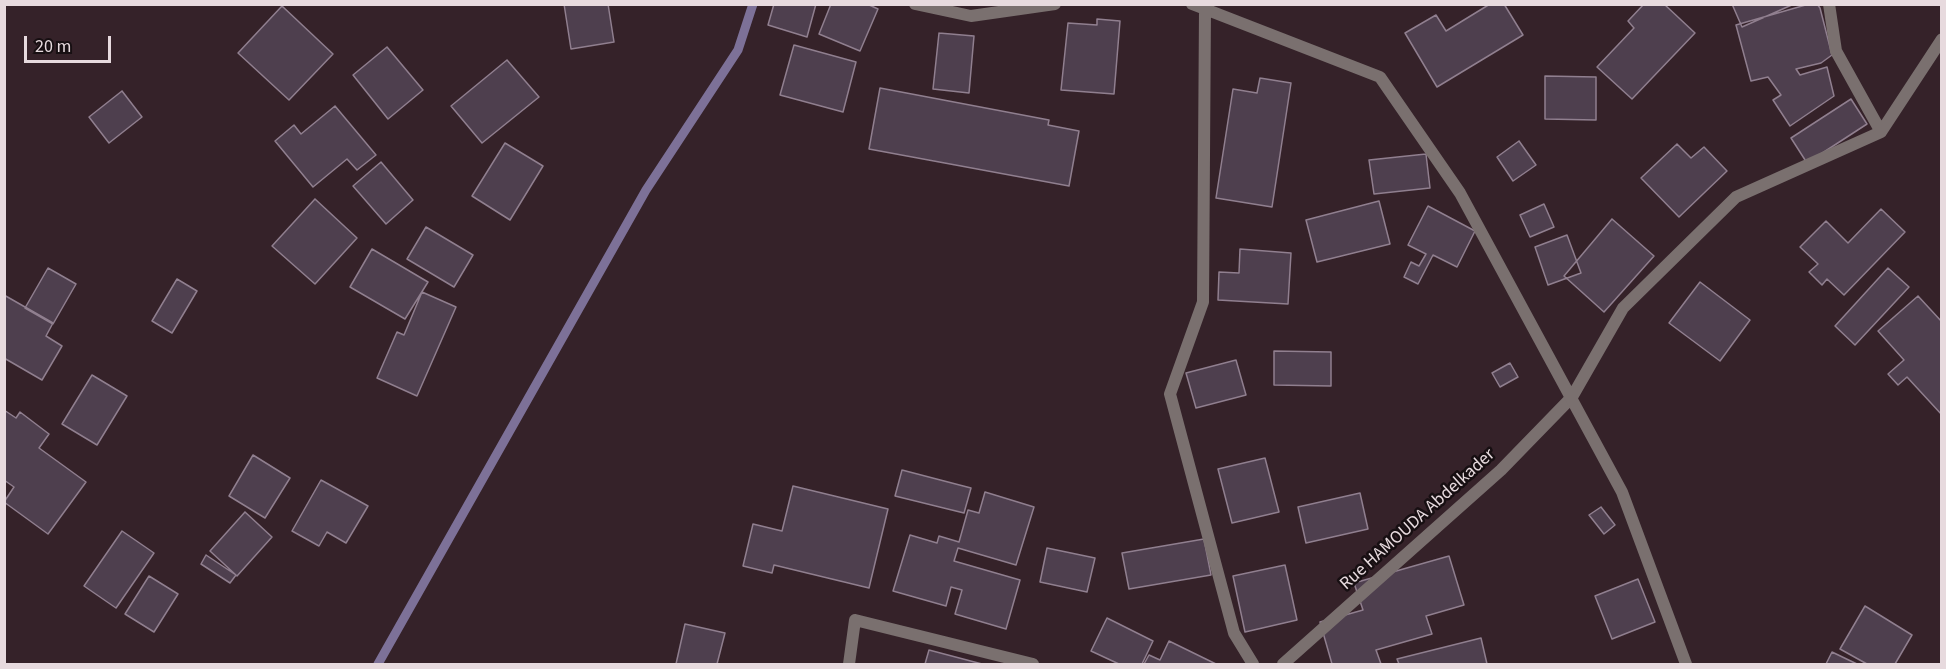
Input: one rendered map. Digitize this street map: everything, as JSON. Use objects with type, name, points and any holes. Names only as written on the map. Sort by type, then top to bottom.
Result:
[{"type":"street","points":[[915,4],[971,16],[1055,4]]},
{"type":"street","points":[[1192,4],[1205,7],[1380,77],[1460,193],[1622,492],[1686,664]]},
{"type":"street","points":[[1829,4],[1836,51],[1881,132],[1941,39]]},
{"type":"street","points":[[1205,7],[1203,302],[1170,394],[1234,633],[1253,664]]},
{"type":"street","name":"Rue HAMOUDA Abdelkader","points":[[1283,664],[1501,470],[1572,397],[1623,308],[1736,197],[1881,132]]},
{"type":"street","points":[[849,664],[855,620],[1033,664]]},
{"type":"building","points":[[564,4],[608,4],[614,42],[571,49]]},
{"type":"building","points":[[774,4],[816,4],[807,37],[768,25]]},
{"type":"building","points":[[831,4],[867,4],[878,9],[860,51],[819,34]]},
{"type":"building","points":[[1490,4],[1504,4],[1523,35],[1437,87],[1405,33],[1436,15],[1446,31]]},
{"type":"building","points":[[1644,4],[1664,4],[1695,33],[1632,99],[1597,67],[1634,28],[1628,21]]},
{"type":"building","points":[[1732,4],[1794,4],[1742,27]]},
{"type":"building","points":[[1809,4],[1817,4],[1820,8],[1832,55],[1821,63],[1796,69],[1800,75],[1827,67],[1834,96],[1790,126],[1773,100],[1781,95],[1768,77],[1751,81],[1736,25]]},
{"type":"building","points":[[282,6],[333,54],[289,100],[238,53]]},
{"type":"building","points":[[1097,19],[1120,21],[1114,94],[1061,90],[1068,23],[1097,25]]},
{"type":"building","points":[[939,33],[974,36],[969,93],[933,89]]},
{"type":"building","points":[[794,45],[856,62],[843,112],[780,95]]},
{"type":"building","points":[[387,47],[423,90],[388,119],[353,75]]},
{"type":"building","points":[[507,60],[539,97],[482,143],[451,106]]},
{"type":"building","points":[[1545,76],[1596,77],[1596,120],[1545,119]]},
{"type":"building","points":[[1260,78],[1291,83],[1272,207],[1216,198],[1233,89],[1257,93]]},
{"type":"building","points":[[880,88],[1049,120],[1048,125],[1079,131],[1069,186],[869,149]]},
{"type":"building","points":[[122,91],[142,117],[109,143],[89,117]]},
{"type":"building","points":[[1851,99],[1867,124],[1807,163],[1791,138]]},
{"type":"building","points":[[335,106],[376,155],[357,170],[347,159],[313,187],[275,141],[294,125],[301,134]]},
{"type":"building","points":[[1519,141],[1536,165],[1513,181],[1497,157]]},
{"type":"building","points":[[505,143],[543,166],[510,220],[472,196]]},
{"type":"building","points":[[1677,144],[1691,158],[1704,147],[1727,171],[1679,217],[1641,178]]},
{"type":"building","points":[[1426,154],[1430,188],[1374,194],[1369,160]]},
{"type":"building","points":[[381,162],[413,200],[386,224],[353,186]]},
{"type":"building","points":[[315,199],[357,238],[315,284],[272,246]]},
{"type":"building","points":[[1379,201],[1390,244],[1317,262],[1306,220]]},
{"type":"building","points":[[1544,204],[1554,227],[1530,237],[1520,215]]},
{"type":"building","points":[[1428,206],[1475,231],[1457,267],[1433,255],[1418,284],[1404,277],[1411,262],[1419,266],[1426,254],[1408,245]]},
{"type":"building","points":[[1881,209],[1905,232],[1844,295],[1827,279],[1822,285],[1809,272],[1818,264],[1800,247],[1826,221],[1848,243]]},
{"type":"building","points":[[1612,219],[1654,256],[1604,312],[1564,276]]},
{"type":"building","points":[[426,227],[473,255],[454,287],[407,259]]},
{"type":"building","points":[[1567,235],[1581,273],[1548,285],[1535,247]]},
{"type":"building","points":[[372,249],[428,282],[405,319],[350,287]]},
{"type":"building","points":[[1240,249],[1291,253],[1288,304],[1218,300],[1219,272],[1239,273]]},
{"type":"building","points":[[48,268],[76,284],[53,324],[25,308]]},
{"type":"building","points":[[1888,268],[1909,287],[1855,345],[1835,326]]},
{"type":"building","points":[[177,279],[197,291],[172,333],[152,321]]},
{"type":"building","points":[[1700,282],[1750,320],[1720,361],[1669,323]]},
{"type":"building","points":[[422,292],[456,307],[417,396],[377,378],[397,332],[404,335]]},
{"type":"building","points":[[4,295],[53,323],[46,336],[62,346],[42,380],[4,358]]},
{"type":"building","points":[[1918,296],[1942,322],[1942,415],[1907,377],[1898,385],[1888,374],[1904,360],[1878,331]]},
{"type":"building","points":[[1274,351],[1331,352],[1331,386],[1274,385]]},
{"type":"building","points":[[1236,360],[1246,395],[1196,408],[1186,373]]},
{"type":"building","points":[[1510,363],[1518,377],[1500,387],[1492,373]]},
{"type":"building","points":[[92,375],[127,396],[97,445],[62,424]]},
{"type":"building","points":[[4,410],[16,418],[20,412],[49,434],[39,448],[86,482],[48,534],[4,502],[14,487],[4,480]]},
{"type":"building","points":[[253,455],[290,478],[265,518],[229,496]]},
{"type":"building","points":[[1265,458],[1279,512],[1232,523],[1218,469]]},
{"type":"building","points":[[902,470],[971,488],[964,513],[895,496]]},
{"type":"building","points":[[321,480],[368,506],[346,543],[327,532],[319,546],[292,531]]},
{"type":"building","points":[[793,486],[888,509],[869,588],[774,565],[772,573],[743,566],[753,524],[782,531]]},
{"type":"building","points":[[985,492],[1034,507],[1016,565],[958,548],[954,561],[1020,580],[1006,629],[955,614],[962,590],[951,587],[946,606],[893,591],[910,535],[937,543],[939,536],[959,542],[968,510],[979,513]]},
{"type":"building","points":[[1360,493],[1368,529],[1306,543],[1298,507]]},
{"type":"building","points":[[1601,507],[1615,525],[1604,534],[1589,515]]},
{"type":"building","points":[[245,512],[272,537],[237,576],[210,551]]},
{"type":"building","points":[[122,531],[154,553],[116,608],[84,586]]},
{"type":"building","points":[[1204,539],[1211,575],[1129,589],[1122,553]]},
{"type":"building","points":[[1047,548],[1095,558],[1087,592],[1040,582]]},
{"type":"building","points":[[206,555],[236,575],[230,583],[201,564]]},
{"type":"building","points":[[1449,556],[1464,605],[1426,616],[1432,634],[1376,650],[1381,664],[1332,664],[1320,622],[1363,610],[1354,583]]},
{"type":"building","points":[[1285,565],[1297,620],[1245,632],[1233,576]]},
{"type":"building","points":[[149,576],[178,594],[154,632],[125,614]]},
{"type":"building","points":[[1638,579],[1655,622],[1612,639],[1595,596]]},
{"type":"building","points":[[1865,606],[1912,635],[1895,664],[1867,664],[1840,649]]},
{"type":"building","points":[[1107,618],[1153,641],[1142,664],[1119,664],[1091,651]]},
{"type":"building","points":[[685,624],[725,633],[717,664],[676,664]]},
{"type":"building","points":[[1481,638],[1487,664],[1399,664],[1397,659]]},
{"type":"building","points":[[1169,641],[1216,664],[1144,664],[1149,655],[1160,660]]},
{"type":"building","points":[[929,650],[982,664],[925,664]]},
{"type":"building","points":[[1832,652],[1857,664],[1826,664]]},
{"type":"waterway","points":[[378,664],[646,190],[738,50],[753,4]]}]
